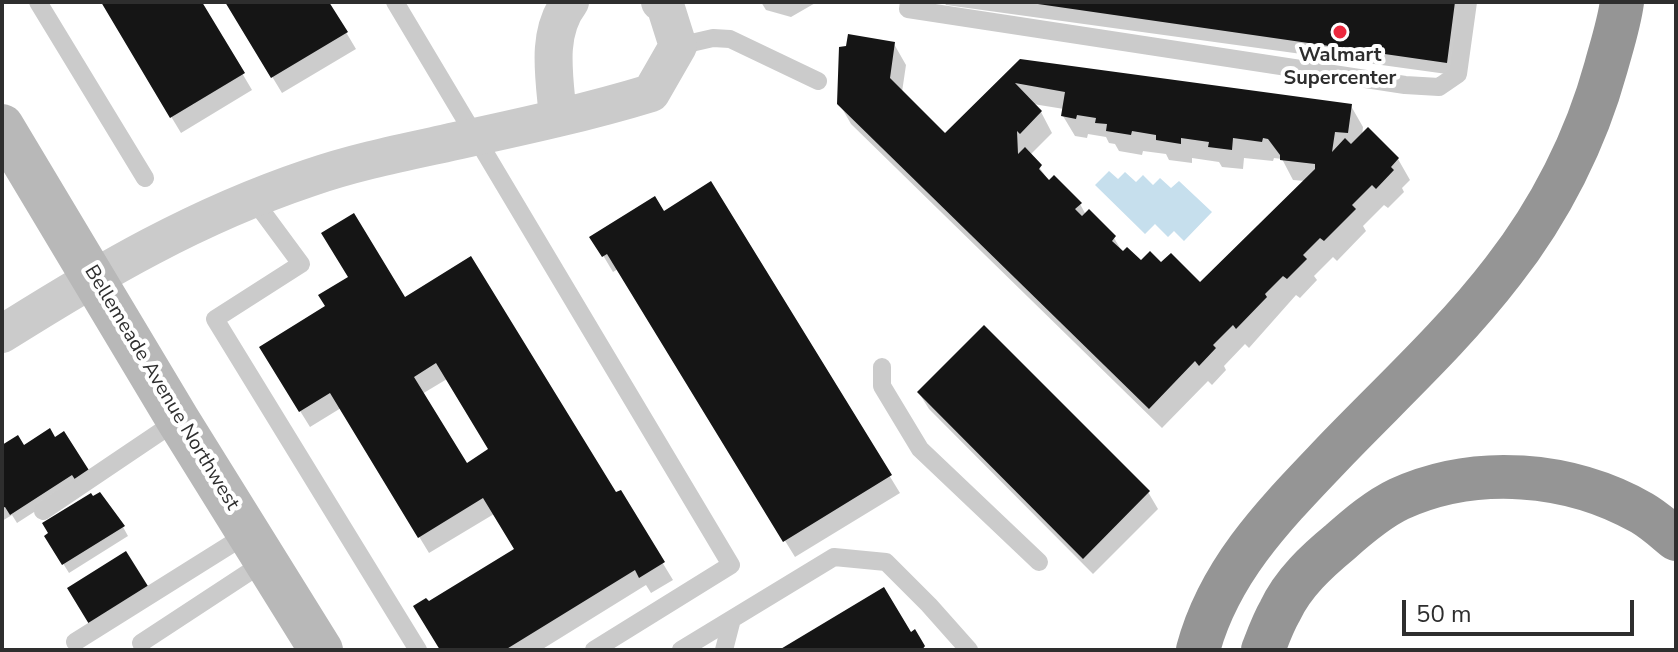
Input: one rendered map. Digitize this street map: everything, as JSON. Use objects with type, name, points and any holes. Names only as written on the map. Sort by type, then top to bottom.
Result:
[{"type":"highway","points":[[1198,650],[1205,624],[1239,559],[1270,519],[1472,308],[1504,270],[1558,187],[1579,143],[1600,87],[1622,2]]},
{"type":"highway","points":[[1263,650],[1281,608],[1313,565],[1361,523],[1399,499],[1443,484],[1488,477],[1525,477],[1570,484],[1605,495],[1643,514],[1676,539]]},
{"type":"street","points":[[558,118],[553,61],[559,16],[570,2]]},
{"type":"street","points":[[2,334],[93,277],[198,221],[310,177],[651,93],[678,46],[665,5],[660,2]]},
{"type":"street","name":"Bellemeade Avenue Northwest","points":[[2,126],[257,547],[309,645]]},
{"type":"lane","points":[[38,2],[145,178]]},
{"type":"lane","points":[[395,2],[731,565],[594,650]]},
{"type":"lane","points":[[909,2],[908,9],[1405,85],[1439,87],[1458,74],[1468,2]]},
{"type":"lane","points":[[678,46],[713,38],[730,39],[818,81]]},
{"type":"lane","points":[[253,199],[301,264],[215,319],[418,650]]},
{"type":"lane","points":[[882,367],[882,386],[920,449],[1039,562]]},
{"type":"lane","points":[[43,511],[178,420]]},
{"type":"lane","points":[[75,642],[257,547]]},
{"type":"lane","points":[[141,643],[257,547]]},
{"type":"lane","points":[[681,650],[834,557],[886,562],[969,650]]},
{"type":"lane","points":[[724,650],[732,619]]},
{"type":"water","points":[[1109,171],[1118,179],[1125,172],[1136,182],[1143,175],[1153,185],[1160,178],[1171,188],[1179,181],[1212,212],[1184,241],[1174,231],[1168,237],[1155,224],[1145,234],[1095,185]]},
{"type":"building","points":[[101,2],[202,2],[245,73],[170,118]]},
{"type":"building","points":[[225,2],[329,2],[348,32],[271,78]]},
{"type":"building","name":"Walmart Supercenter","points":[[1024,2],[1455,2],[1447,63]]},
{"type":"building","points":[[848,34],[895,42],[890,78],[945,133],[1020,59],[1352,104],[1348,133],[1335,132],[1332,152],[1345,138],[1351,144],[1368,127],[1399,158],[1391,167],[1394,170],[1376,189],[1372,185],[1352,205],[1356,209],[1324,241],[1320,238],[1303,255],[1307,259],[1287,279],[1283,276],[1236,329],[1233,325],[1213,345],[1216,348],[1199,366],[1195,361],[1149,409],[837,104],[839,47],[846,46]],"holes":[[[1015,83],[1065,92],[1061,116],[1096,118],[1095,123],[1107,124],[1106,131],[1156,135],[1156,140],[1181,144],[1181,138],[1209,142],[1208,147],[1232,150],[1233,138],[1262,142],[1263,138],[1268,139],[1280,155],[1280,160],[1315,164],[1315,169],[1200,282],[1171,253],[1161,262],[1150,251],[1141,260],[1127,247],[1123,251],[1112,241],[1116,236],[1089,209],[1082,216],[1075,209],[1082,203],[1054,175],[1049,180],[1039,169],[1042,165],[1025,147],[1018,154],[1017,131],[1020,134],[1042,111]]]},
{"type":"building","points":[[711,181],[892,475],[783,542],[607,254],[602,257],[589,237],[655,196],[664,211]]},
{"type":"building","points":[[354,213],[405,297],[471,256],[616,492],[621,490],[665,562],[639,578],[635,570],[505,650],[440,650],[413,606],[426,598],[429,601],[514,549],[483,498],[418,538],[330,393],[299,412],[259,347],[325,306],[318,295],[348,277],[321,233]],"holes":[[[436,363],[488,449],[467,463],[414,377]]]},
{"type":"building","points":[[984,325],[1150,491],[1083,559],[917,392]]},
{"type":"building","points":[[50,428],[55,437],[64,431],[92,475],[78,484],[72,475],[10,515],[5,507],[2,508],[2,445],[18,435],[24,445]]},
{"type":"building","points":[[100,492],[125,526],[62,565],[44,536],[48,533],[42,523],[91,493],[93,496]]},
{"type":"building","points":[[126,551],[151,591],[92,629],[67,588]]},
{"type":"building","points":[[884,587],[911,632],[915,629],[925,646],[922,650],[779,650]]},
{"type":"place","name":"Walmart Supercenter","points":[[1340,32]]}]
